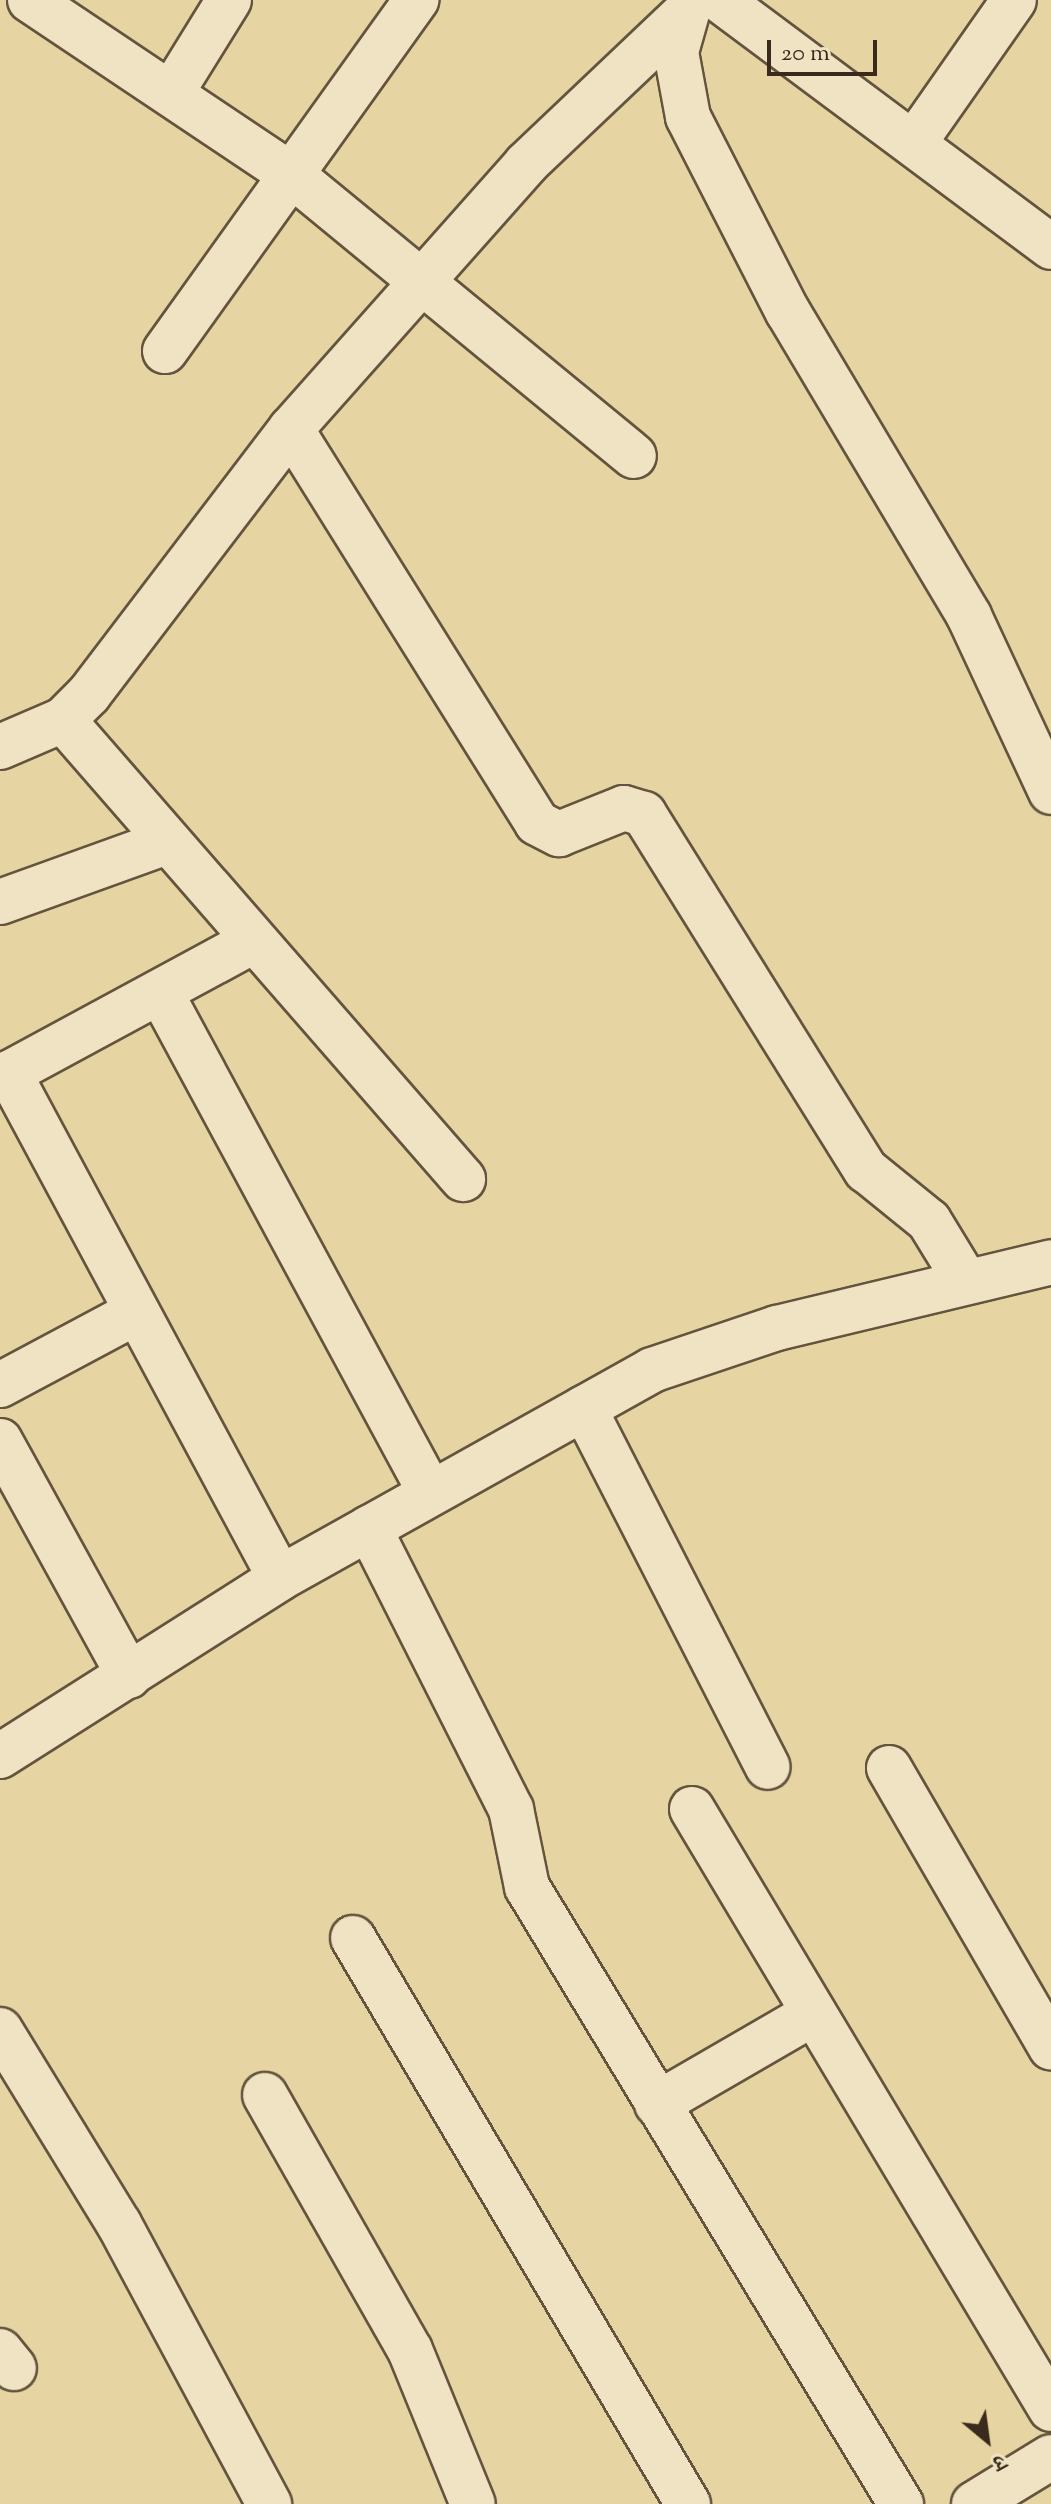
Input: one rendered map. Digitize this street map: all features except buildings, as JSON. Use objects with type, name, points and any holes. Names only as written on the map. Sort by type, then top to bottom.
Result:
[{"type":"street","points":[[30,0],[172,92],[293,176],[634,456]]},
{"type":"street","points":[[172,92],[229,0]]},
{"type":"street","points":[[165,351],[416,0]]},
{"type":"street","points":[[914,143],[1013,12],[1014,0]]},
{"type":"street","points":[[699,4],[914,143],[1051,247]]},
{"type":"street","points":[[0,747],[63,720],[291,429],[425,282],[526,164],[699,4]]},
{"type":"street","points":[[699,4],[676,52],[688,117],[788,312],[969,616],[1051,792]]},
{"type":"street","points":[[291,429],[537,823],[559,834],[624,808],[644,814],[866,1170],[929,1221],[965,1280]]},
{"type":"street","points":[[63,720],[252,942],[463,1179]]},
{"type":"street","points":[[0,902],[167,842]]},
{"type":"street","points":[[252,942],[163,997],[4,1076],[137,1312],[280,1578]]},
{"type":"street","points":[[163,997],[430,1492]]},
{"type":"street","points":[[0,1756],[280,1578],[584,1408],[705,1350],[965,1280],[1051,1262]]},
{"type":"street","points":[[0,1385],[137,1312]]},
{"type":"street","points":[[584,1408],[768,1767]]},
{"type":"street","points":[[0,1441],[129,1676]]},
{"type":"street","points":[[369,1528],[511,1809],[527,1887],[901,2504]]},
{"type":"street","points":[[889,1768],[1051,2048]]},
{"type":"street","points":[[692,1809],[1051,2409]]},
{"type":"street","points":[[353,1938],[688,2504]]},
{"type":"street","points":[[657,2104],[814,2013]]},
{"type":"street","points":[[0,2030],[119,2224],[269,2504]]},
{"type":"street","points":[[265,2095],[410,2350],[473,2504]]},
{"type":"street","points":[[974,2504],[1051,2457]]}]
